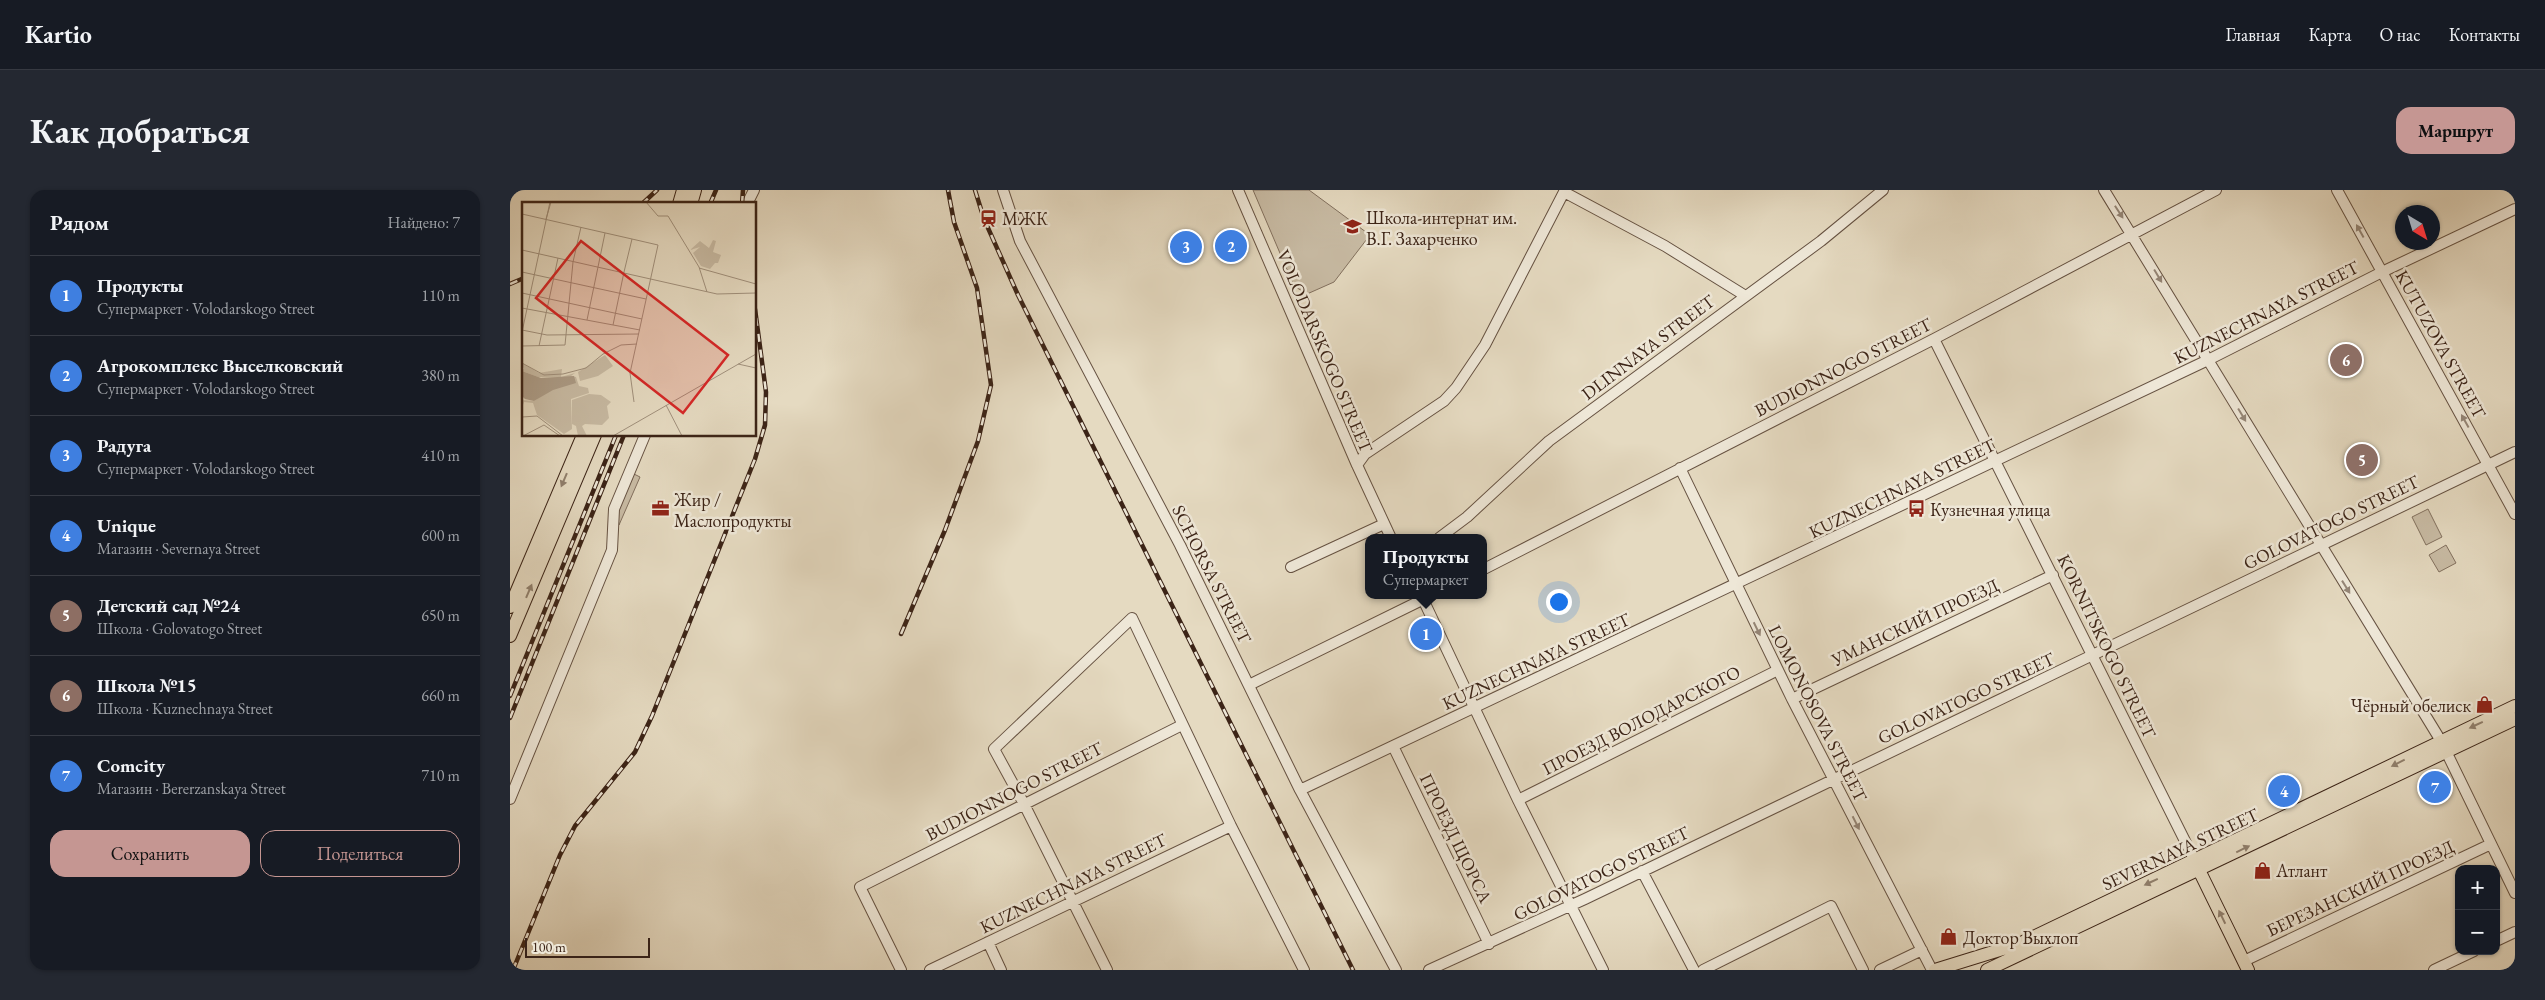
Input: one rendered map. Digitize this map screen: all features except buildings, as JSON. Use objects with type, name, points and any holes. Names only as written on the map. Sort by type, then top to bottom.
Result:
[{"type":"main road","points":[[510,607],[583,436]]},
{"type":"main road","points":[[510,636],[595,436]]},
{"type":"main road","name":"SEVERNAYA STREET","points":[[2444,747],[2515,706]]},
{"type":"main road","name":"SEVERNAYA STREET","points":[[1987,970],[2444,747],[2515,719]]},
{"type":"main road","name":"SEVERNAYA STREET","points":[[1936,970],[2020,944],[2197,866]]},
{"type":"main road","name":"KORNITSKOGO STREET","points":[[2197,866],[2246,966]]},
{"type":"street","points":[[748,202],[754,190]]},
{"type":"street","name":"SCHORSA STREET","points":[[1003,190],[1020,241],[1180,544],[1300,790],[1396,970]]},
{"type":"street","name":"VOLODARSKOGO STREET","points":[[1238,190],[1389,534]]},
{"type":"street","name":"DLINNAYA STREET","points":[[1445,534],[1467,517],[1548,441],[1744,295],[1821,241],[1883,190]]},
{"type":"street","points":[[2104,190],[2133,234],[2444,747],[2515,893]]},
{"type":"street","name":"BUDIONNOGO STREET","points":[[1487,567],[1934,339],[2216,190]]},
{"type":"street","name":"KUTUZOVA STREET","points":[[2337,190],[2515,514]]},
{"type":"street","points":[[1357,464],[1366,454],[1444,401],[1456,388],[1485,345],[1565,191],[1665,246],[1744,295]]},
{"type":"street","name":"KUZNECHNAYA STREET","points":[[1300,790],[2208,360],[2382,272],[2515,210]]},
{"type":"street","name":"KORNITSKOGO STREET","points":[[1934,339],[2197,866]]},
{"type":"street","points":[[510,799],[612,550],[614,509],[645,436]]},
{"type":"street","name":"GOLOVATOGO STREET","points":[[1429,970],[1572,905],[2515,452]]},
{"type":"street","name":"LOMONOSOVA STREET","points":[[1680,468],[1792,699],[1932,970]]},
{"type":"street","points":[[1291,567],[1384,524]]},
{"type":"street","name":"УМАНСКИЙ ПРОЕЗД","points":[[1792,699],[2053,576]]},
{"type":"street","points":[[1249,685],[1421,599]]},
{"type":"street","points":[[1426,599],[1518,800],[1604,970]]},
{"type":"street","points":[[1107,970],[1024,804],[994,750],[1132,618],[1231,826],[1304,970]]},
{"type":"street","name":"ПРОЕЗД ВОЛОДАРСКОГО","points":[[1518,800],[1778,670]]},
{"type":"street","name":"BUDIONNOGO STREET","points":[[901,970],[860,887],[1182,725]]},
{"type":"street","name":"ПРОЕЗД ЩОРСА","points":[[1393,746],[1489,944]]},
{"type":"street","name":"KUZNECHNAYA STREET","points":[[930,970],[1231,826]]},
{"type":"street","name":"БЕРЕЗАНСКИЙ ПРОЕЗД","points":[[2246,966],[2491,844]]},
{"type":"street","points":[[1642,871],[1694,970]]},
{"type":"street","points":[[1703,970],[1831,906],[1863,970]]},
{"type":"street","points":[[2500,939],[2515,932]]},
{"type":"street","points":[[988,942],[1001,970]]},
{"type":"street","points":[[1880,970],[1922,950]]},
{"type":"street","points":[[2434,970],[2466,955]]},
{"type":"shaded area","points":[[1253,190],[1309,190],[1370,235],[1334,282],[1307,294],[1294,286]]},
{"type":"shaded area","points":[[634,474],[640,477],[619,525],[617,513]]},
{"type":"shaded area","points":[[2428,509],[2442,537],[2426,545],[2412,517]]},
{"type":"shaded area","points":[[2446,545],[2456,563],[2439,572],[2429,555]]},
{"type":"railway","points":[[644,202],[657,190]]},
{"type":"railway","points":[[711,202],[716,190]]},
{"type":"railway","points":[[742,202],[743,190]]},
{"type":"railway","points":[[901,634],[945,530],[978,441],[991,385],[977,288],[954,222],[948,190]]},
{"type":"railway","points":[[975,190],[984,219],[1018,295],[1353,970]]},
{"type":"railway","points":[[510,284],[522,279]]},
{"type":"railway","points":[[513,970],[560,855],[575,826],[635,752],[652,716],[755,459],[765,425],[766,392],[756,317]]},
{"type":"railway","points":[[510,696],[616,436]]},
{"type":"railway","points":[[510,718],[624,436]]},
{"type":"place","name":"МЖК","points":[[988,218]]},
{"type":"place","name":"Школа-интернат им. В.Г. Захарченко","points":[[1352,227]]},
{"type":"place","name":"Агрокомплекс Выселковский","points":[[1231,246]]},
{"type":"place","name":"Радуга","points":[[1186,247]]},
{"type":"place","name":"Школа №15","points":[[2346,360]]},
{"type":"place","name":"Детский сад №24","points":[[2362,460]]},
{"type":"place","name":"Жир / Маслопродукты","points":[[660,509]]},
{"type":"place","name":"Кузнечная улица","points":[[1916,509]]},
{"type":"place","name":"Продукты","points":[[1426,634]]},
{"type":"place","name":"Чёрный обелиск","points":[[2485,705]]},
{"type":"place","name":"Comcity","points":[[2435,787]]},
{"type":"place","name":"Unique","points":[[2284,791]]},
{"type":"place","name":"Атлант","points":[[2262,870]]},
{"type":"place","name":"Доктор Выхлоп","points":[[1949,937]]}]
